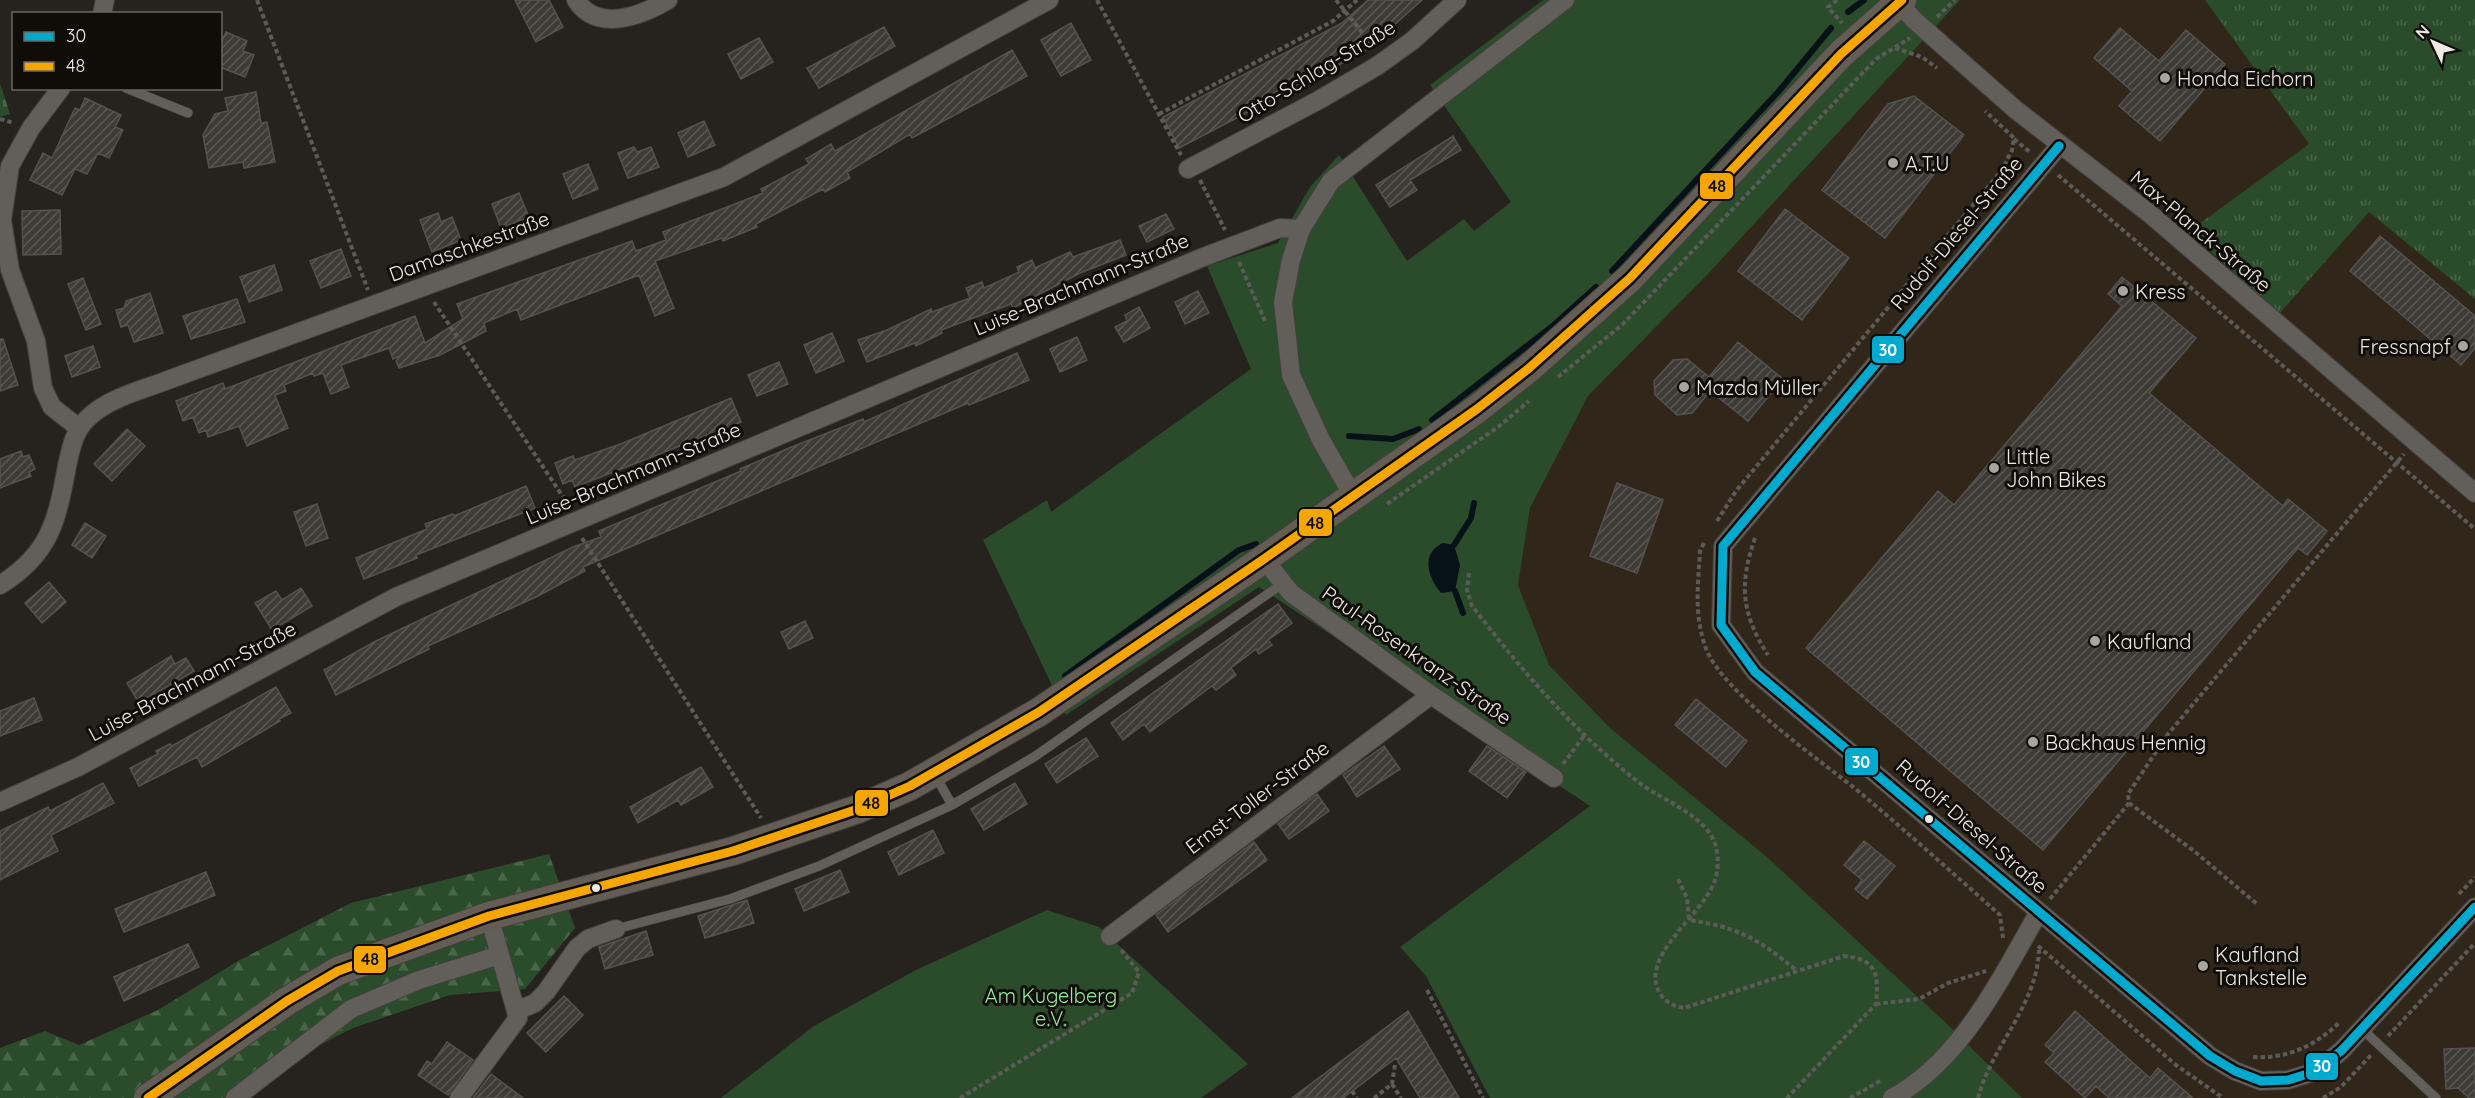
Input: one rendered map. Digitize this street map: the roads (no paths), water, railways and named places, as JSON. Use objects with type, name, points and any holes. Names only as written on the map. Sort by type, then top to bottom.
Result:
[{"type":"main road","points":[[148,1098],[287,1001],[338,971],[489,916],[774,838],[858,809],[934,773],[1039,712],[1264,559],[1477,409],[1574,330],[1866,49],[1901,1]]},
{"type":"street","points":[[576,0],[586,12],[596,17],[617,18],[641,14],[668,0]]},
{"type":"street","name":"Otto-Schlag-Straße","points":[[1191,168],[1319,100],[1384,60],[1412,40],[1457,0]]},
{"type":"street","points":[[1353,496],[1321,440],[1291,375],[1283,302],[1291,260],[1301,228],[1331,181],[1565,0]]},
{"type":"street","name":"Max-Planck-Straße","points":[[1901,1],[1951,54],[2059,146],[2150,214],[2475,494]]},
{"type":"street","name":"Damaschkestraße","points":[[0,585],[23,570],[41,550],[55,525],[72,444],[80,428],[100,408],[374,304],[724,177],[1041,4]]},
{"type":"street","points":[[60,90],[31,128],[10,166],[2,220],[10,270],[36,341],[43,388],[52,407],[80,428]]},
{"type":"street","name":"Rudolf-Diesel-Straße","points":[[2059,146],[1723,546],[1722,625],[1755,672],[2044,905],[2210,1056],[2235,1071],[2261,1081],[2288,1080],[2317,1071],[2342,1050],[2475,907]]},
{"type":"street","name":"Luise-Brachmann-Straße","points":[[0,802],[78,767],[396,597],[1232,246],[1280,228],[1301,228]]},
{"type":"street","name":"Paul-Rosenkranz-Straße","points":[[1264,559],[1282,584],[1431,695],[1558,771]]},
{"type":"street","name":"Ernst-Toller-Straße","points":[[1110,936],[1431,695]]},
{"type":"street","points":[[1892,1098],[1908,1089],[1950,1049],[1981,1011],[2032,941],[2044,905]]},
{"type":"street","points":[[459,1098],[518,1018],[489,916]]},
{"type":"street","points":[[516,1011],[535,1003],[546,992],[583,943],[616,929]]},
{"type":"street","points":[[236,1098],[351,1009],[419,980],[500,955]]},
{"type":"lane","points":[[131,90],[189,113]]},
{"type":"lane","points":[[616,929],[730,898],[819,866],[952,805],[1034,757],[1282,584]]},
{"type":"lane","points":[[934,773],[952,805]]},
{"type":"lane","points":[[2362,1029],[2436,1098]]},
{"type":"waterway","points":[[1848,12],[1864,0]]},
{"type":"waterway","points":[[1612,271],[1779,91],[1831,28]]},
{"type":"waterway","points":[[1432,420],[1555,324],[1596,287]]},
{"type":"waterway","points":[[1349,436],[1393,439],[1419,429]]},
{"type":"waterway","points":[[1454,545],[1471,518],[1474,503]]},
{"type":"waterway","points":[[1065,676],[1239,550],[1256,544]]},
{"type":"waterway","points":[[1455,591],[1463,613]]},
{"type":"place","name":"Honda Eichorn","points":[[2165,78]]},
{"type":"place","name":"A.T.U","points":[[1893,163]]},
{"type":"place","name":"Kress","points":[[2123,291]]},
{"type":"place","name":"Fressnapf","points":[[2463,346]]},
{"type":"place","name":"Mazda Müller","points":[[1684,387]]},
{"type":"place","name":"Little John Bikes","points":[[1994,468]]},
{"type":"place","name":"Kaufland","points":[[2095,641]]},
{"type":"place","name":"Backhaus Hennig","points":[[2033,742]]},
{"type":"place","name":"Kaufland Tankstelle","points":[[2203,966]]},
{"type":"park label","name":"Am Kugelberg e.V.","points":[[1051,1006]]}]
